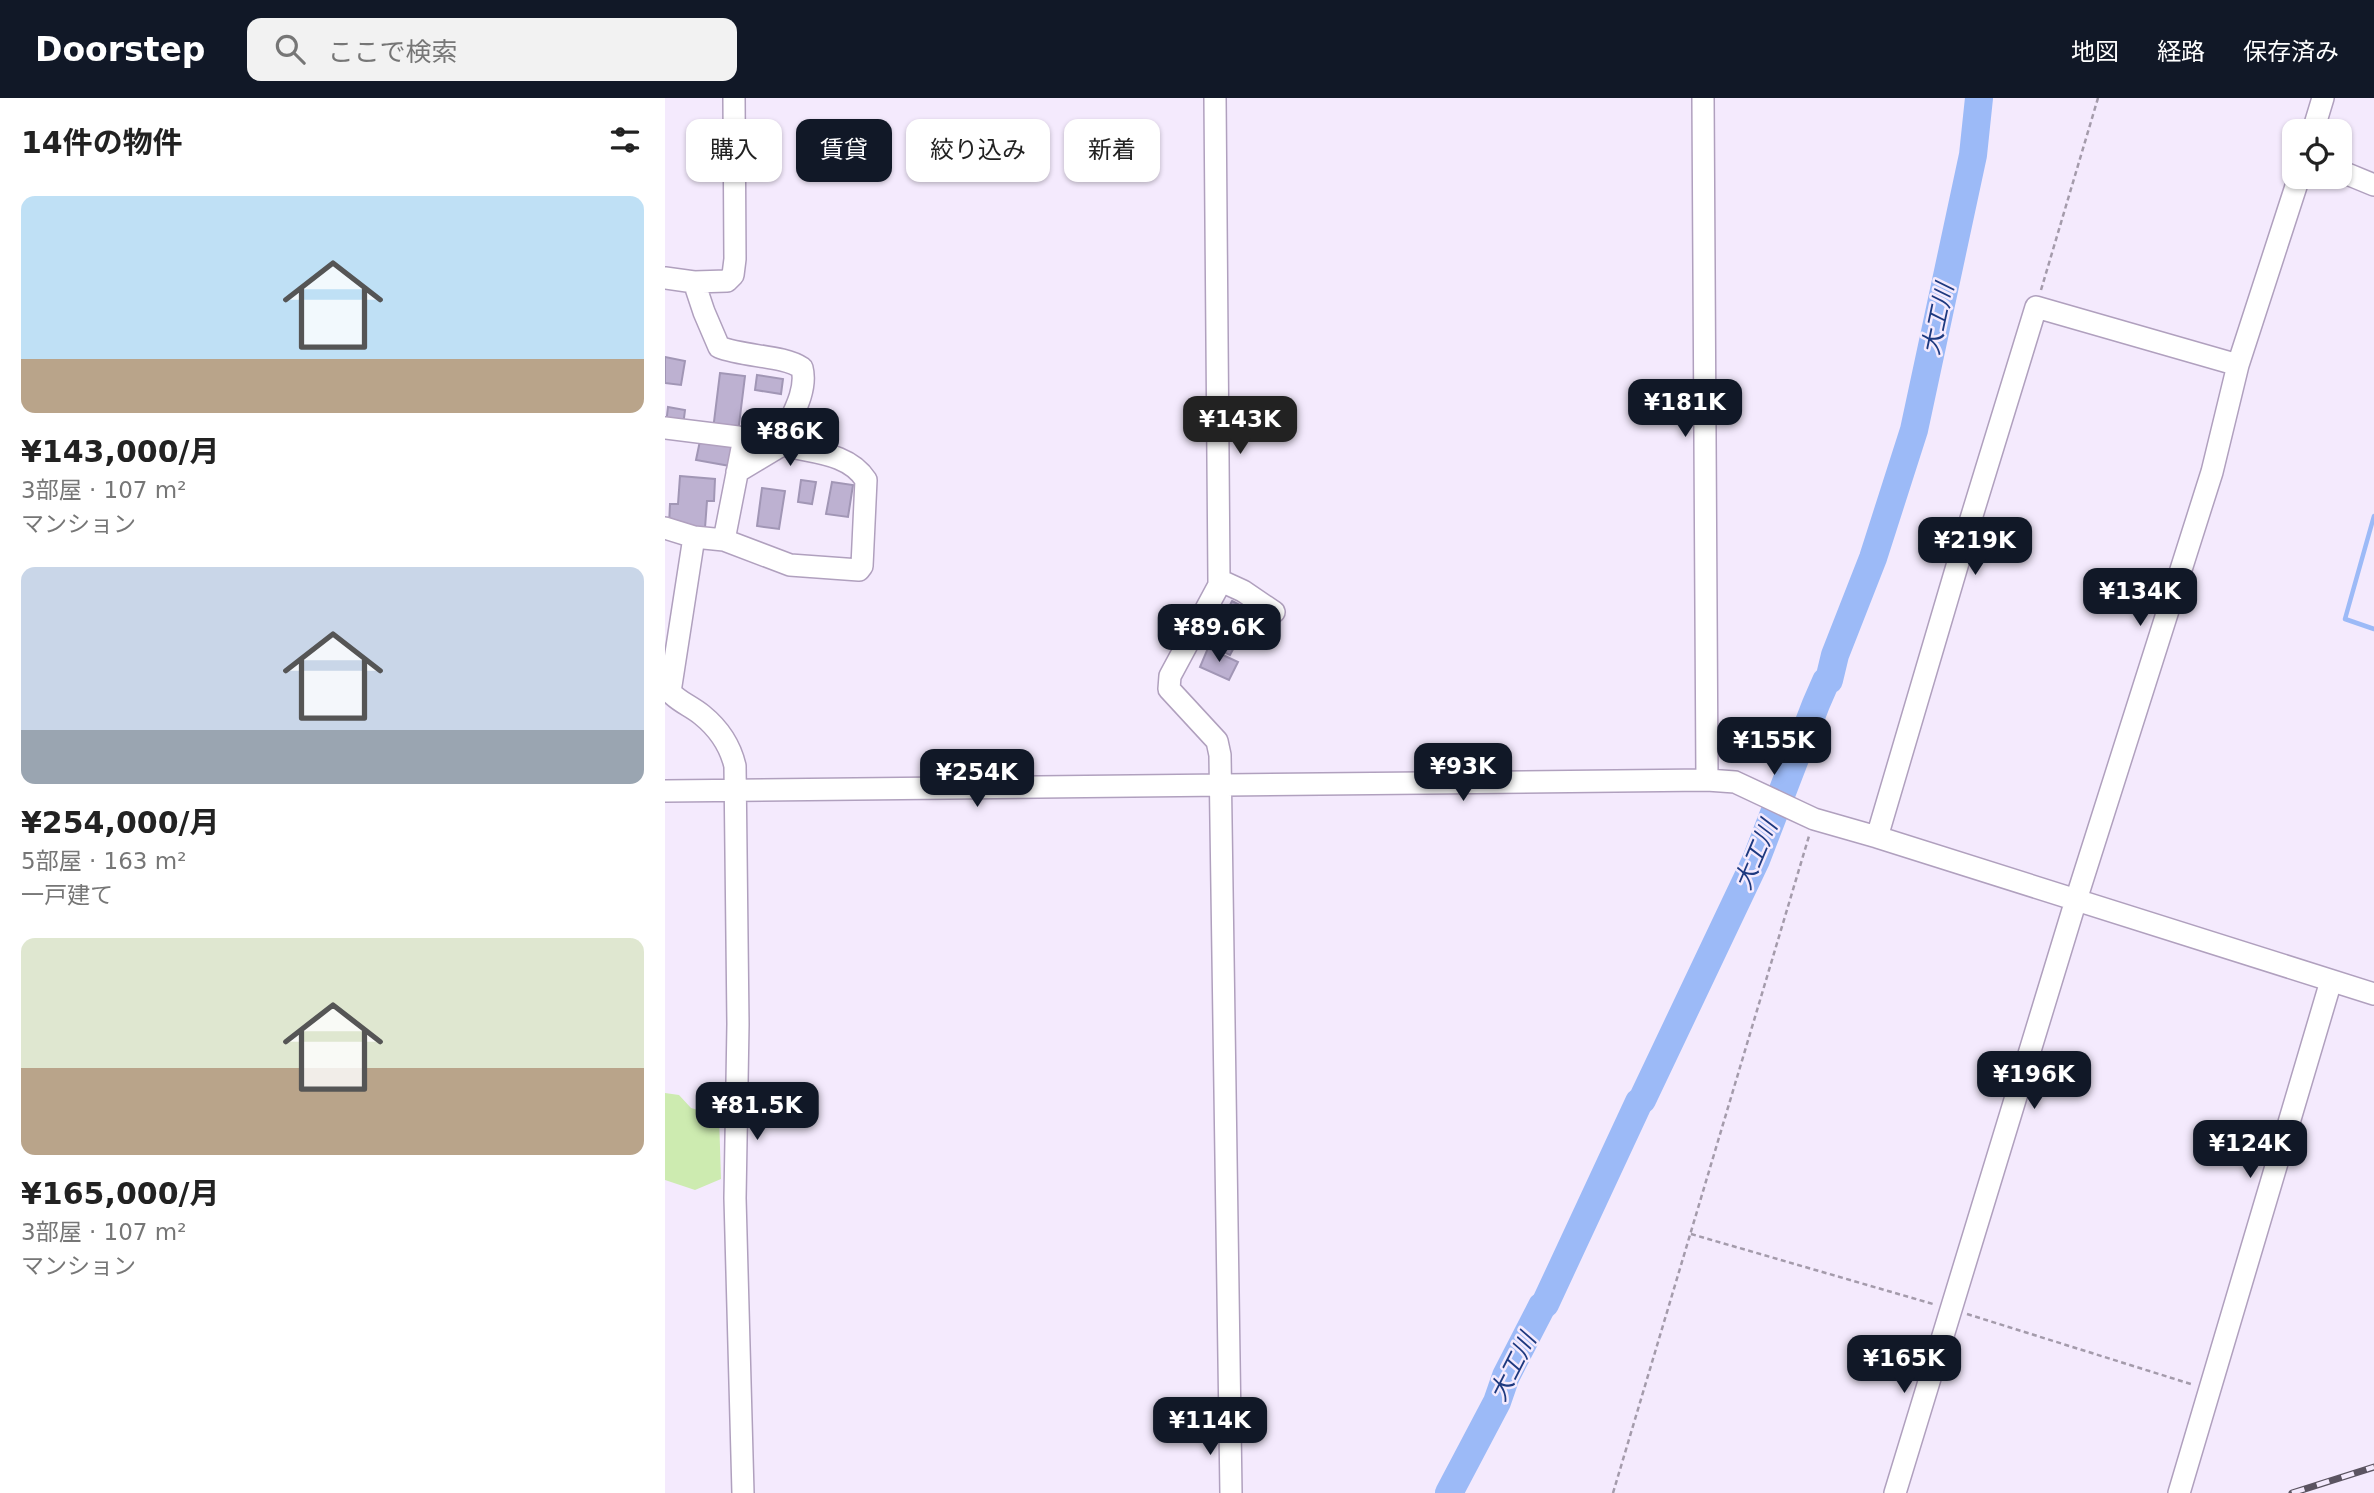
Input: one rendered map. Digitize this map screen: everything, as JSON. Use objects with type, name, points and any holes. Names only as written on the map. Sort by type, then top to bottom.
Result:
[{"type":"street","points":[[665,278],[694,282],[727,281],[733,275],[734,98]]},
{"type":"street","points":[[1215,98],[1219,585],[1170,676],[1169,689],[1217,741],[1220,755],[1231,1493]]},
{"type":"street","points":[[1703,98],[1707,780]]},
{"type":"street","points":[[2317,119],[2323,98]]},
{"type":"street","points":[[2352,176],[2374,185]]},
{"type":"street","points":[[1895,1493],[2076,900],[2212,472],[2238,365],[2295,189]]},
{"type":"street","points":[[694,282],[719,347],[741,354],[794,363],[802,368],[803,387],[782,438],[782,445]]},
{"type":"street","points":[[1877,837],[2036,307],[2238,365]]},
{"type":"street","points":[[665,428],[738,437],[743,443],[724,540]]},
{"type":"street","points":[[665,528],[694,537],[724,540],[790,565],[859,570],[862,566],[866,480],[860,471],[831,455],[782,445],[737,472]]},
{"type":"street","points":[[694,537],[673,615],[669,699],[702,715],[723,736],[735,766],[738,1024],[735,1198],[743,1493]]},
{"type":"street","points":[[1219,580],[1243,591],[1274,612]]},
{"type":"street","points":[[665,792],[1219,784],[1707,780],[1735,782],[1814,819],[2374,994]]},
{"type":"street","points":[[2179,1493],[2331,981]]},
{"type":"path","points":[[2036,307],[2098,98]]},
{"type":"path","points":[[1613,1493],[1814,819]]},
{"type":"path","points":[[1691,1234],[1952,1310],[2209,1390]]},
{"type":"green space","points":[[665,1093],[679,1095],[691,1108],[719,1116],[721,1179],[695,1190],[665,1180]]},
{"type":"building","points":[[665,357],[685,361],[681,385],[665,383]]},
{"type":"building","points":[[720,373],[745,376],[738,433],[713,430]]},
{"type":"building","points":[[757,375],[783,379],[781,394],[755,390]]},
{"type":"building","points":[[668,407],[685,410],[683,426],[666,424]]},
{"type":"building","points":[[701,436],[734,442],[730,466],[696,460]]},
{"type":"building","points":[[680,476],[715,479],[714,501],[707,501],[705,528],[669,525],[670,504],[678,504]]},
{"type":"building","points":[[801,480],[816,482],[812,504],[798,502]]},
{"type":"building","points":[[832,482],[853,485],[848,517],[826,514]]},
{"type":"building","points":[[762,488],[785,491],[779,529],[757,526]]},
{"type":"building","points":[[1232,601],[1253,612],[1230,655],[1209,645]]},
{"type":"building","points":[[1208,648],[1238,662],[1229,680],[1200,667]]},
{"type":"waterway","name":"大工川","points":[[1449,1493],[1497,1402],[1506,1376],[1545,1304],[1756,860],[1816,704],[1826,681],[1829,680],[1835,655],[1873,558],[1914,430],[1973,155],[1979,98]]},
{"type":"waterway","points":[[2374,516],[2345,619],[2374,629]]},
{"type":"railway","points":[[2292,1493],[2374,1467]]}]
